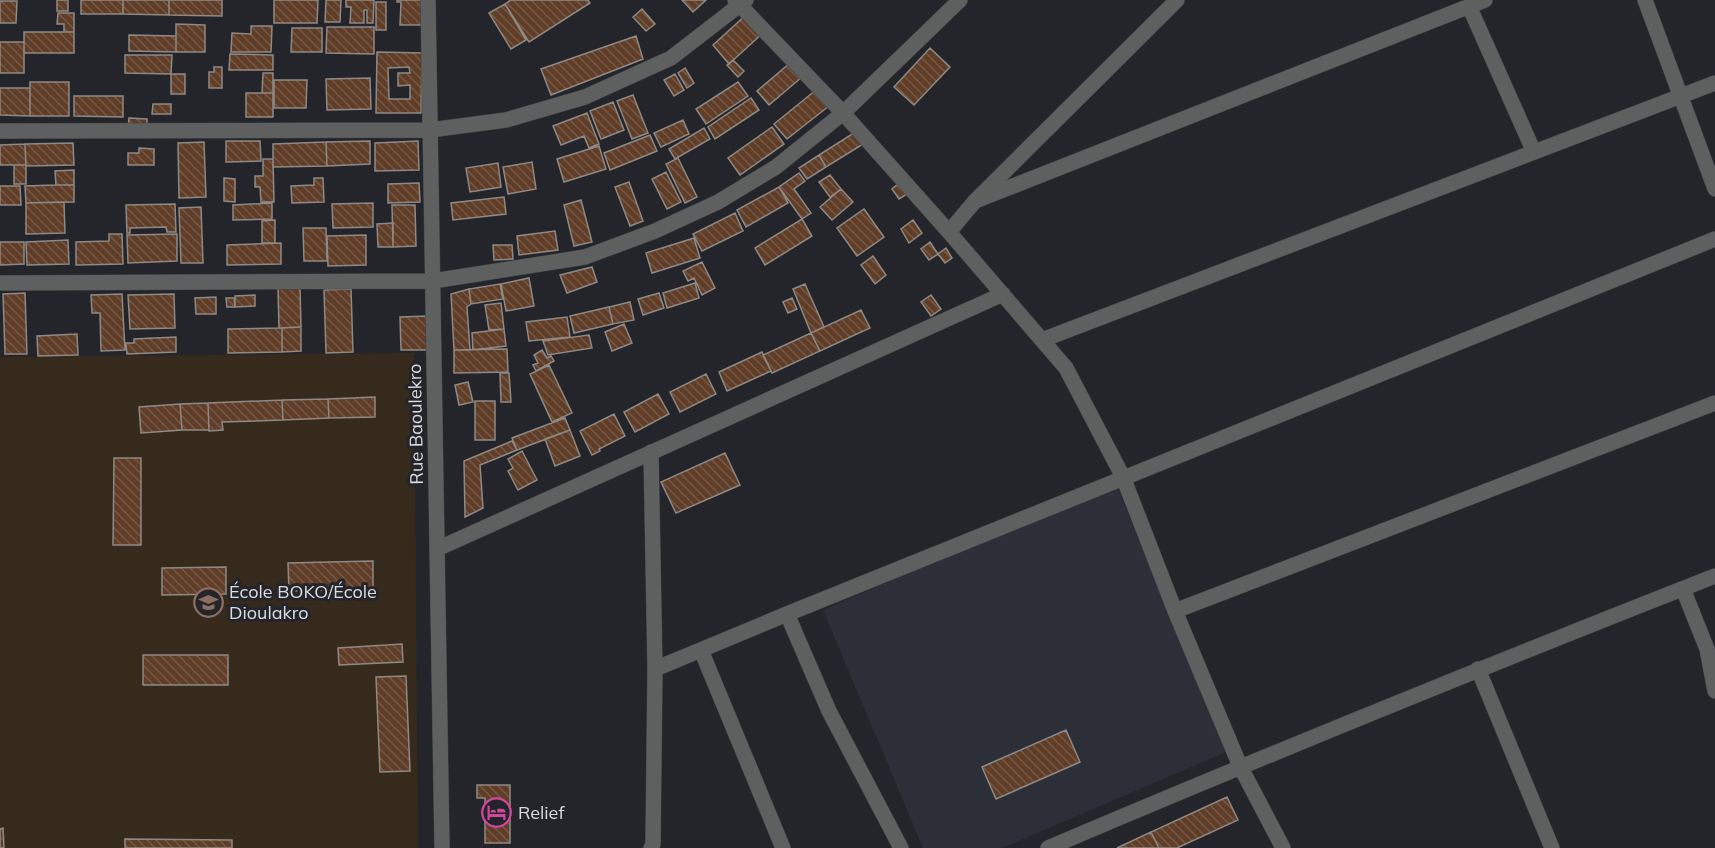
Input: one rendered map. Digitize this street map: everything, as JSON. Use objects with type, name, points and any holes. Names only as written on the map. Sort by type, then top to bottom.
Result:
[{"type":"street","name":"Rue Baoulekro","points":[[428,0],[442,848]]},
{"type":"street","points":[[0,283],[433,281],[585,257],[655,231],[718,202],[776,167],[843,113],[960,0]]},
{"type":"street","points":[[949,231],[975,201],[1177,0]]},
{"type":"street","points":[[975,201],[1485,0]]},
{"type":"street","points":[[1645,0],[1715,189]]},
{"type":"street","points":[[0,132],[430,130],[506,120],[585,97],[671,58],[741,2],[949,231],[1066,368],[1123,477],[1175,611],[1240,766],[1283,848]]},
{"type":"street","points":[[1469,6],[1534,152]]},
{"type":"street","points":[[1042,340],[1715,83]]},
{"type":"street","points":[[655,669],[1123,477],[1715,239]]},
{"type":"street","points":[[437,549],[1003,294]]},
{"type":"street","points":[[1175,611],[1715,403]]},
{"type":"street","points":[[651,452],[655,669],[653,844],[651,848]]},
{"type":"street","points":[[1048,848],[1240,766],[1715,576]]},
{"type":"street","points":[[1683,589],[1707,649],[1715,691]]},
{"type":"street","points":[[787,614],[829,711],[901,848]]},
{"type":"street","points":[[701,650],[783,848]]},
{"type":"street","points":[[1478,669],[1552,848]]},
{"type":"shaded area","name":"École BOKO/École Dioulakro","points":[[414,353],[418,848],[0,848],[0,357]]},
{"type":"shaded area","points":[[1116,484],[1226,752],[1002,848],[923,848],[823,610]]},
{"type":"building","points":[[57,0],[68,0],[68,11],[57,11]]},
{"type":"building","points":[[81,0],[123,0],[123,14],[81,14]]},
{"type":"building","points":[[123,0],[169,0],[169,15],[123,14]]},
{"type":"building","points":[[169,0],[222,0],[222,16],[169,15]]},
{"type":"building","points":[[274,0],[318,0],[317,23],[274,23]]},
{"type":"building","points":[[326,0],[341,0],[340,22],[325,22]]},
{"type":"building","points":[[346,0],[374,0],[373,23],[367,23],[367,10],[364,10],[364,23],[350,23],[351,7],[346,7]]},
{"type":"building","points":[[397,0],[425,0],[424,25],[400,25],[401,2]]},
{"type":"building","points":[[511,0],[588,0],[590,3],[529,42],[505,4]]},
{"type":"building","points":[[682,0],[706,0],[693,12]]},
{"type":"building","points":[[0,1],[17,1],[16,23],[0,23]]},
{"type":"building","points":[[376,2],[386,2],[386,30],[376,30]]},
{"type":"building","points":[[505,4],[526,40],[511,49],[489,13]]},
{"type":"building","points":[[642,9],[655,24],[646,31],[633,17]]},
{"type":"building","points":[[58,13],[74,13],[74,32],[64,32],[64,24],[57,24]]},
{"type":"building","points":[[747,14],[764,32],[729,64],[713,45]]},
{"type":"building","points":[[176,24],[205,25],[205,52],[176,52]]},
{"type":"building","points":[[251,26],[272,26],[271,52],[231,52],[232,33],[251,34]]},
{"type":"building","points":[[327,27],[374,27],[374,54],[326,53]]},
{"type":"building","points":[[292,28],[322,28],[322,52],[291,52]]},
{"type":"building","points":[[24,32],[74,32],[74,53],[24,53]]},
{"type":"building","points":[[129,35],[176,36],[176,52],[129,51]]},
{"type":"building","points":[[636,36],[643,59],[551,95],[541,69]]},
{"type":"building","points":[[0,42],[24,42],[24,73],[0,73]]},
{"type":"building","points":[[930,48],[950,67],[914,105],[894,87]]},
{"type":"building","points":[[377,52],[422,53],[421,113],[376,113]],"holes":[[[409,67],[410,73],[398,73],[398,86],[410,85],[410,99],[389,99],[388,68]]]},
{"type":"building","points":[[230,54],[273,55],[273,70],[229,70]]},
{"type":"building","points":[[125,55],[172,55],[171,74],[125,73]]},
{"type":"building","points":[[733,60],[744,71],[738,77],[727,65]]},
{"type":"building","points":[[790,63],[802,77],[769,105],[757,91]]},
{"type":"building","points":[[214,67],[222,67],[222,88],[209,88],[209,72],[214,72]]},
{"type":"building","points":[[685,68],[694,83],[687,88],[678,73]]},
{"type":"building","points":[[263,73],[273,73],[273,93],[262,93]]},
{"type":"building","points":[[171,74],[185,74],[185,94],[171,94]]},
{"type":"building","points":[[675,74],[684,90],[674,96],[664,80]]},
{"type":"building","points":[[370,78],[371,109],[327,110],[326,79]]},
{"type":"building","points":[[274,80],[307,80],[306,108],[274,108]]},
{"type":"building","points":[[30,82],[69,82],[69,116],[30,116]]},
{"type":"building","points":[[738,82],[748,96],[706,124],[696,109]]},
{"type":"building","points":[[0,88],[30,88],[30,116],[0,115]]},
{"type":"building","points":[[816,90],[829,106],[787,139],[774,124]]},
{"type":"building","points":[[246,93],[273,93],[273,117],[246,117]]},
{"type":"building","points":[[633,95],[648,133],[632,139],[617,101]]},
{"type":"building","points":[[74,96],[123,96],[123,117],[74,116]]},
{"type":"building","points":[[751,98],[759,110],[715,139],[708,127]]},
{"type":"building","points":[[613,102],[624,130],[601,139],[590,111]]},
{"type":"building","points":[[153,104],[171,104],[171,114],[152,114]]},
{"type":"building","points":[[587,113],[599,144],[589,148],[584,136],[561,145],[553,126]]},
{"type":"building","points":[[129,118],[147,119],[147,129],[128,129]]},
{"type":"building","points":[[683,120],[689,134],[661,147],[654,133]]},
{"type":"building","points":[[772,127],[784,144],[740,175],[728,158]]},
{"type":"building","points":[[704,128],[710,139],[675,159],[669,149]]},
{"type":"building","points":[[860,129],[868,141],[826,167],[819,155]]},
{"type":"building","points":[[650,135],[657,151],[610,170],[604,153]]},
{"type":"building","points":[[226,141],[260,141],[261,161],[226,162]]},
{"type":"building","points":[[370,141],[370,164],[327,166],[326,142]]},
{"type":"building","points":[[418,141],[419,170],[375,171],[375,143]]},
{"type":"building","points":[[204,142],[206,197],[179,198],[178,143]]},
{"type":"building","points":[[326,142],[327,166],[273,167],[273,144]]},
{"type":"building","points":[[73,143],[74,165],[26,166],[25,144]]},
{"type":"building","points":[[25,144],[26,165],[0,165],[0,145]]},
{"type":"building","points":[[599,146],[606,169],[564,182],[557,159]]},
{"type":"building","points":[[139,148],[154,149],[154,165],[128,165],[128,153],[139,153]]},
{"type":"building","points":[[819,155],[826,167],[807,179],[799,168]]},
{"type":"building","points":[[678,158],[697,197],[685,203],[666,164]]},
{"type":"building","points":[[263,159],[273,159],[274,202],[261,202],[260,187],[255,187],[255,176],[263,176]]},
{"type":"building","points":[[532,162],[536,189],[508,194],[503,167]]},
{"type":"building","points":[[498,163],[501,187],[470,192],[466,168]]},
{"type":"building","points":[[14,165],[26,165],[26,184],[14,184]]},
{"type":"building","points":[[74,170],[74,185],[56,185],[55,171]]},
{"type":"building","points":[[666,172],[681,202],[667,209],[652,179]]},
{"type":"building","points":[[799,173],[805,181],[794,189],[811,213],[802,219],[779,187]]},
{"type":"building","points":[[830,175],[841,189],[830,197],[819,182]]},
{"type":"building","points":[[224,178],[235,179],[235,202],[224,201]]},
{"type":"building","points":[[314,178],[323,178],[324,202],[292,203],[291,186],[314,185]]},
{"type":"building","points":[[629,182],[643,221],[630,226],[615,187]]},
{"type":"building","points":[[419,183],[420,202],[388,203],[388,184]]},
{"type":"building","points":[[899,183],[907,194],[899,199],[892,189]]},
{"type":"building","points":[[74,185],[74,202],[26,203],[25,186]]},
{"type":"building","points":[[0,186],[20,186],[21,205],[0,205]]},
{"type":"building","points":[[779,187],[788,203],[746,227],[737,210]]},
{"type":"building","points":[[841,189],[853,202],[832,220],[820,207]]},
{"type":"building","points":[[504,197],[506,214],[453,220],[451,203]]},
{"type":"building","points":[[581,200],[592,242],[574,246],[564,205]]},
{"type":"building","points":[[64,202],[65,233],[26,234],[26,203]]},
{"type":"building","points":[[272,203],[272,219],[233,220],[233,205]]},
{"type":"building","points":[[373,203],[373,227],[333,228],[332,204]]},
{"type":"building","points":[[175,204],[176,232],[167,232],[166,227],[130,228],[130,233],[127,233],[126,205]]},
{"type":"building","points":[[392,205],[415,205],[416,246],[393,247]]},
{"type":"building","points":[[201,207],[203,263],[181,263],[179,208]]},
{"type":"building","points":[[864,209],[884,237],[857,256],[837,228]]},
{"type":"building","points":[[735,213],[743,231],[702,251],[693,234]]},
{"type":"building","points":[[802,219],[812,236],[765,265],[755,248]]},
{"type":"building","points":[[275,220],[275,243],[262,243],[262,221]]},
{"type":"building","points":[[913,220],[922,233],[909,243],[901,229]]},
{"type":"building","points":[[393,223],[393,247],[378,247],[377,224]]},
{"type":"building","points":[[303,228],[326,228],[327,261],[304,261]]},
{"type":"building","points":[[555,231],[558,250],[519,255],[517,236]]},
{"type":"building","points":[[109,234],[122,234],[123,264],[76,265],[76,242],[109,241]]},
{"type":"building","points":[[177,234],[177,261],[128,263],[127,235]]},
{"type":"building","points":[[366,235],[366,265],[328,266],[327,236]]},
{"type":"building","points":[[694,238],[700,258],[652,273],[646,253]]},
{"type":"building","points":[[68,240],[69,264],[27,265],[26,242]]},
{"type":"building","points":[[0,242],[24,242],[24,264],[0,265]]},
{"type":"building","points":[[930,242],[938,254],[929,260],[921,249]]},
{"type":"building","points":[[281,243],[281,264],[227,265],[227,245]]},
{"type":"building","points":[[493,245],[512,245],[513,259],[494,260]]},
{"type":"building","points":[[946,248],[952,258],[945,263],[938,254]]},
{"type":"building","points":[[873,256],[886,275],[875,284],[861,265]]},
{"type":"building","points":[[702,262],[715,288],[702,295],[694,278],[688,281],[683,271]]},
{"type":"building","points":[[592,267],[597,282],[567,293],[560,275]]},
{"type":"building","points":[[529,278],[534,306],[506,311],[501,284]]},
{"type":"building","points":[[695,283],[699,298],[667,308],[663,293]]},
{"type":"building","points":[[500,284],[503,299],[471,304],[469,289]]},
{"type":"building","points":[[805,284],[824,327],[811,333],[793,289]]},
{"type":"building","points":[[278,288],[300,288],[301,327],[279,328]]},
{"type":"building","points":[[351,289],[353,352],[326,353],[324,290]]},
{"type":"building","points":[[469,289],[471,304],[467,307],[470,350],[454,350],[451,294]]},
{"type":"building","points":[[25,293],[27,354],[5,354],[3,294]]},
{"type":"building","points":[[659,293],[664,308],[643,315],[638,299]]},
{"type":"building","points":[[122,294],[125,350],[101,351],[100,313],[92,313],[91,295]]},
{"type":"building","points":[[174,294],[175,328],[130,329],[128,295]]},
{"type":"building","points":[[255,295],[255,306],[235,307],[235,296]]},
{"type":"building","points":[[931,295],[941,309],[931,316],[921,302]]},
{"type":"building","points":[[216,297],[216,314],[196,314],[195,298]]},
{"type":"building","points":[[226,298],[234,298],[235,307],[227,307]]},
{"type":"building","points":[[792,298],[797,309],[788,313],[783,302]]},
{"type":"building","points":[[630,302],[634,320],[613,324],[609,307]]},
{"type":"building","points":[[501,303],[504,329],[489,330],[485,305]]},
{"type":"building","points":[[609,307],[613,324],[574,333],[570,316]]},
{"type":"building","points":[[861,310],[870,328],[820,351],[811,333]]},
{"type":"building","points":[[428,316],[429,350],[401,350],[400,317]]},
{"type":"building","points":[[567,317],[570,337],[529,341],[526,322]]},
{"type":"building","points":[[624,324],[632,343],[612,351],[605,332]]},
{"type":"building","points":[[301,327],[301,351],[282,352],[282,328]]},
{"type":"building","points":[[282,328],[282,352],[228,353],[228,329]]},
{"type":"building","points":[[504,329],[506,346],[473,350],[472,333]]},
{"type":"building","points":[[811,333],[820,351],[772,373],[763,355]]},
{"type":"building","points":[[77,334],[78,355],[38,356],[37,336]]},
{"type":"building","points":[[589,335],[592,348],[548,355],[543,341]]},
{"type":"building","points":[[176,337],[176,352],[127,354],[126,343],[134,343],[134,339]]},
{"type":"building","points":[[507,349],[508,372],[454,373],[454,350]]},
{"type":"building","points":[[542,350],[547,358],[551,356],[554,361],[536,371],[533,365],[538,363],[534,355]]},
{"type":"building","points":[[762,352],[771,371],[727,391],[719,372]]},
{"type":"building","points":[[549,365],[572,413],[552,422],[530,374]]},
{"type":"building","points":[[500,373],[509,373],[511,402],[501,402]]},
{"type":"building","points":[[706,374],[716,394],[680,412],[670,392]]},
{"type":"building","points":[[468,382],[473,402],[459,405],[455,385]]},
{"type":"building","points":[[658,394],[669,414],[635,432],[624,412]]},
{"type":"building","points":[[375,397],[375,417],[329,418],[328,399]]},
{"type":"building","points":[[328,399],[329,418],[283,420],[282,400]]},
{"type":"building","points":[[282,400],[283,420],[222,422],[223,430],[209,431],[208,403]]},
{"type":"building","points":[[475,401],[495,401],[495,440],[475,440]]},
{"type":"building","points":[[208,403],[209,430],[182,430],[180,404]]},
{"type":"building","points":[[180,404],[182,430],[141,433],[139,407]]},
{"type":"building","points":[[614,414],[625,436],[592,455],[580,431]]},
{"type":"building","points":[[565,418],[570,430],[517,450],[512,438]]},
{"type":"building","points":[[570,430],[580,456],[555,466],[545,439]]},
{"type":"building","points":[[512,441],[517,450],[480,465],[483,508],[465,517],[464,461]]},
{"type":"building","points":[[522,451],[537,480],[518,490],[508,471],[513,468],[508,459]]},
{"type":"building","points":[[725,453],[740,485],[676,513],[661,482]]},
{"type":"building","points":[[114,458],[141,458],[141,545],[113,545]]},
{"type":"building","points":[[373,561],[373,589],[289,591],[288,563]]},
{"type":"building","points":[[226,567],[226,594],[162,595],[162,568]]},
{"type":"building","points":[[402,644],[403,662],[339,665],[338,648]]},
{"type":"building","points":[[143,655],[228,655],[228,685],[143,685]]},
{"type":"building","points":[[406,676],[410,771],[380,772],[376,677]]},
{"type":"building","points":[[1066,730],[1080,762],[996,799],[982,767]]},
{"type":"building","points":[[477,785],[510,785],[510,843],[485,843],[485,798],[477,798]]},
{"type":"building","points":[[1227,797],[1238,820],[1177,848],[1159,848],[1151,832]]},
{"type":"building","points":[[3,828],[4,848],[0,848],[0,829]]},
{"type":"building","points":[[1151,832],[1159,848],[1117,848]]},
{"type":"building","points":[[125,839],[232,840],[232,848],[125,848]]},
{"type":"place","name":"École BOKO/École Dioulakro","points":[[208,602]]},
{"type":"place","name":"Relief","points":[[497,813]]}]
